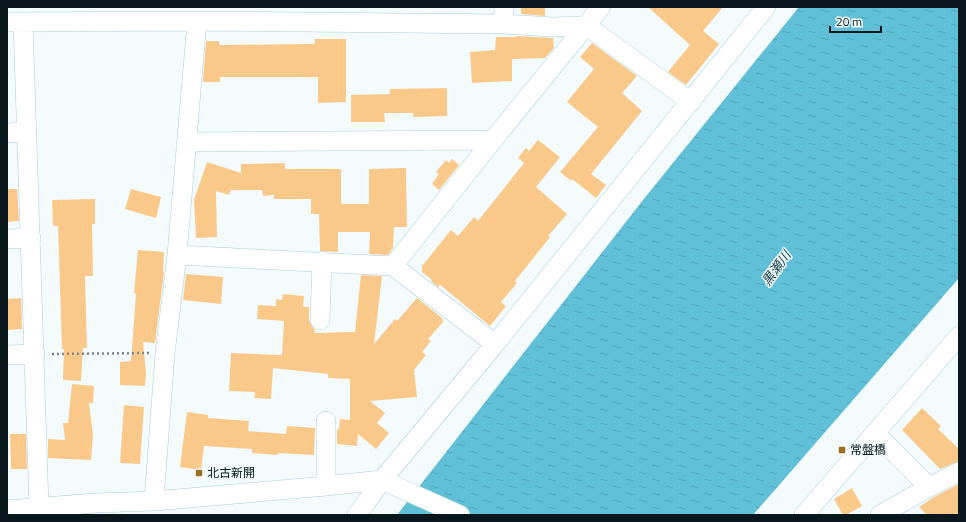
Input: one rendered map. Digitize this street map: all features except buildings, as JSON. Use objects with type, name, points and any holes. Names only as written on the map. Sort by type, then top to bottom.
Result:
[{"type":"street","points":[[393,266],[601,7]]},
{"type":"street","points":[[357,515],[388,482],[495,344],[766,7]]},
{"type":"street","points":[[40,508],[27,132],[15,22],[197,21],[504,15],[552,26],[587,26],[691,102]]},
{"type":"street","points":[[154,501],[165,353],[177,254],[197,21]]},
{"type":"street","points":[[7,133],[27,132]]},
{"type":"street","points":[[187,142],[493,140]]},
{"type":"street","points":[[7,239],[31,238]]},
{"type":"street","points":[[177,254],[393,266],[495,344]]},
{"type":"street","points":[[320,320],[322,261]]},
{"type":"street","points":[[804,515],[959,336]]},
{"type":"street","points":[[7,355],[35,354]]},
{"type":"street","points":[[326,421],[326,486]]},
{"type":"street","points":[[875,433],[929,487]]},
{"type":"street","points":[[880,515],[959,472]]},
{"type":"street","points":[[7,510],[40,508],[96,509],[154,501],[388,482],[460,515]]},
{"type":"path","points":[[35,354],[165,353]]},
{"type":"water","name":"黒瀬川","points":[[799,7],[959,7],[959,278],[753,515],[397,515],[643,200]]},
{"type":"place","name":"常盤橋","points":[[842,450]]},
{"type":"place","name":"北古新開","points":[[199,473]]}]
